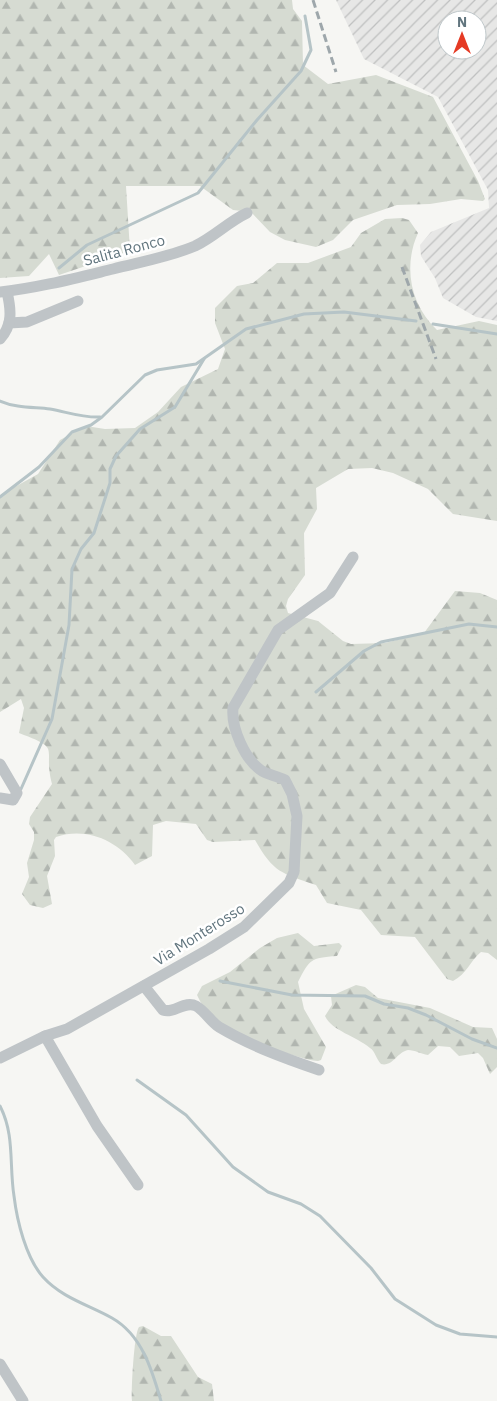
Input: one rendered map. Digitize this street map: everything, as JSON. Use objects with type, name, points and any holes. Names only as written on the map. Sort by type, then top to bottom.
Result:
[{"type":"street","name":"Salita Ronco","points":[[3,292],[56,283],[150,260],[186,249],[211,236],[234,219],[247,213]]},
{"type":"street","points":[[0,339],[6,333],[10,314],[3,292]]},
{"type":"street","points":[[9,323],[27,322],[78,301]]},
{"type":"street","name":"Via Monterosso","points":[[0,1058],[45,1036],[67,1029],[244,927],[292,879],[298,827],[292,794],[285,780],[259,769],[244,749],[236,734],[232,717],[233,708],[278,630],[330,594],[353,557]]},
{"type":"street","points":[[0,764],[17,793],[12,800],[0,798]]},
{"type":"street","points":[[144,986],[163,1010],[174,1011],[186,1005],[196,1006],[217,1025],[256,1048],[319,1070]]},
{"type":"street","points":[[45,1036],[97,1126],[138,1185]]},
{"type":"street","points":[[0,1364],[23,1401]]},
{"type":"shaded area","points":[[336,0],[497,0],[497,321],[476,317],[443,298],[435,278],[421,256],[420,245],[431,232],[489,208],[488,190],[438,97],[364,59]]},
{"type":"green space","points":[[0,0],[292,0],[293,9],[302,21],[303,65],[328,84],[376,75],[433,97],[478,181],[485,199],[483,201],[461,199],[430,204],[397,205],[353,220],[333,240],[316,247],[285,240],[270,232],[251,212],[233,210],[200,186],[126,186],[130,251],[59,275],[49,254],[29,276],[0,278]]},
{"type":"green space","points":[[402,218],[409,220],[418,233],[413,246],[410,272],[415,297],[428,320],[437,330],[479,321],[497,325],[497,521],[453,514],[428,489],[393,473],[372,468],[348,469],[316,488],[317,509],[304,533],[305,575],[288,599],[286,606],[288,613],[318,621],[343,641],[351,644],[385,643],[424,633],[455,591],[480,593],[497,600],[497,960],[488,953],[481,952],[458,978],[453,981],[447,979],[415,937],[381,935],[361,910],[327,903],[316,885],[294,878],[273,866],[255,840],[213,842],[207,840],[196,824],[166,821],[153,825],[152,856],[135,865],[119,849],[100,838],[78,834],[56,837],[54,840],[55,856],[47,876],[52,904],[43,908],[30,905],[22,894],[29,877],[27,863],[34,840],[34,832],[29,824],[30,817],[52,784],[47,747],[19,733],[24,708],[21,699],[0,712],[0,497],[38,474],[60,440],[86,426],[105,429],[135,428],[158,412],[181,387],[218,369],[225,349],[215,323],[215,308],[237,286],[253,283],[277,263],[308,263],[351,247],[361,233],[385,219]]},
{"type":"green space","points":[[298,933],[314,946],[339,943],[342,946],[337,956],[316,959],[308,964],[298,982],[304,1009],[326,1047],[321,1060],[318,1061],[253,1041],[228,1029],[210,1015],[201,1004],[197,995],[202,986],[230,972],[260,948],[277,938]]},
{"type":"green space","points":[[356,985],[365,987],[378,998],[430,1008],[473,1027],[492,1028],[497,1039],[497,1067],[490,1074],[483,1058],[478,1053],[459,1056],[450,1047],[438,1046],[428,1055],[408,1050],[389,1063],[381,1064],[372,1049],[333,1026],[325,1016],[332,1005],[331,996]]},
{"type":"green space","points":[[143,1326],[161,1336],[171,1336],[198,1377],[212,1384],[214,1401],[132,1401],[132,1375],[137,1331],[139,1327]]},
{"type":"waterway","points":[[59,268],[87,245],[198,193],[257,120],[301,71],[311,50],[305,16]]},
{"type":"waterway","points":[[0,497],[39,467],[72,432],[91,425],[102,417],[145,375],[157,370],[196,364],[246,329],[304,314],[344,312],[416,321]]},
{"type":"waterway","points":[[433,324],[497,334]]},
{"type":"waterway","points":[[21,789],[52,719],[69,625],[72,569],[81,549],[94,533],[110,483],[110,469],[116,456],[140,429],[175,407],[204,359]]},
{"type":"waterway","points":[[0,401],[18,406],[50,409],[81,416],[100,417]]},
{"type":"waterway","points":[[316,692],[364,651],[381,642],[469,624],[497,627]]},
{"type":"waterway","points":[[220,981],[292,995],[365,996],[384,1004],[408,1008],[426,1015],[472,1039],[497,1048]]},
{"type":"waterway","points":[[137,1080],[186,1115],[233,1167],[268,1192],[301,1204],[320,1216],[371,1268],[395,1299],[436,1325],[460,1334],[497,1337]]},
{"type":"waterway","points":[[0,1106],[5,1117],[10,1139],[17,1217],[23,1239],[32,1260],[50,1284],[76,1300],[112,1318],[131,1334],[144,1354],[154,1377],[161,1401]]},
{"type":"railway","points":[[313,0],[336,72]]},
{"type":"railway","points":[[402,267],[436,359]]}]
